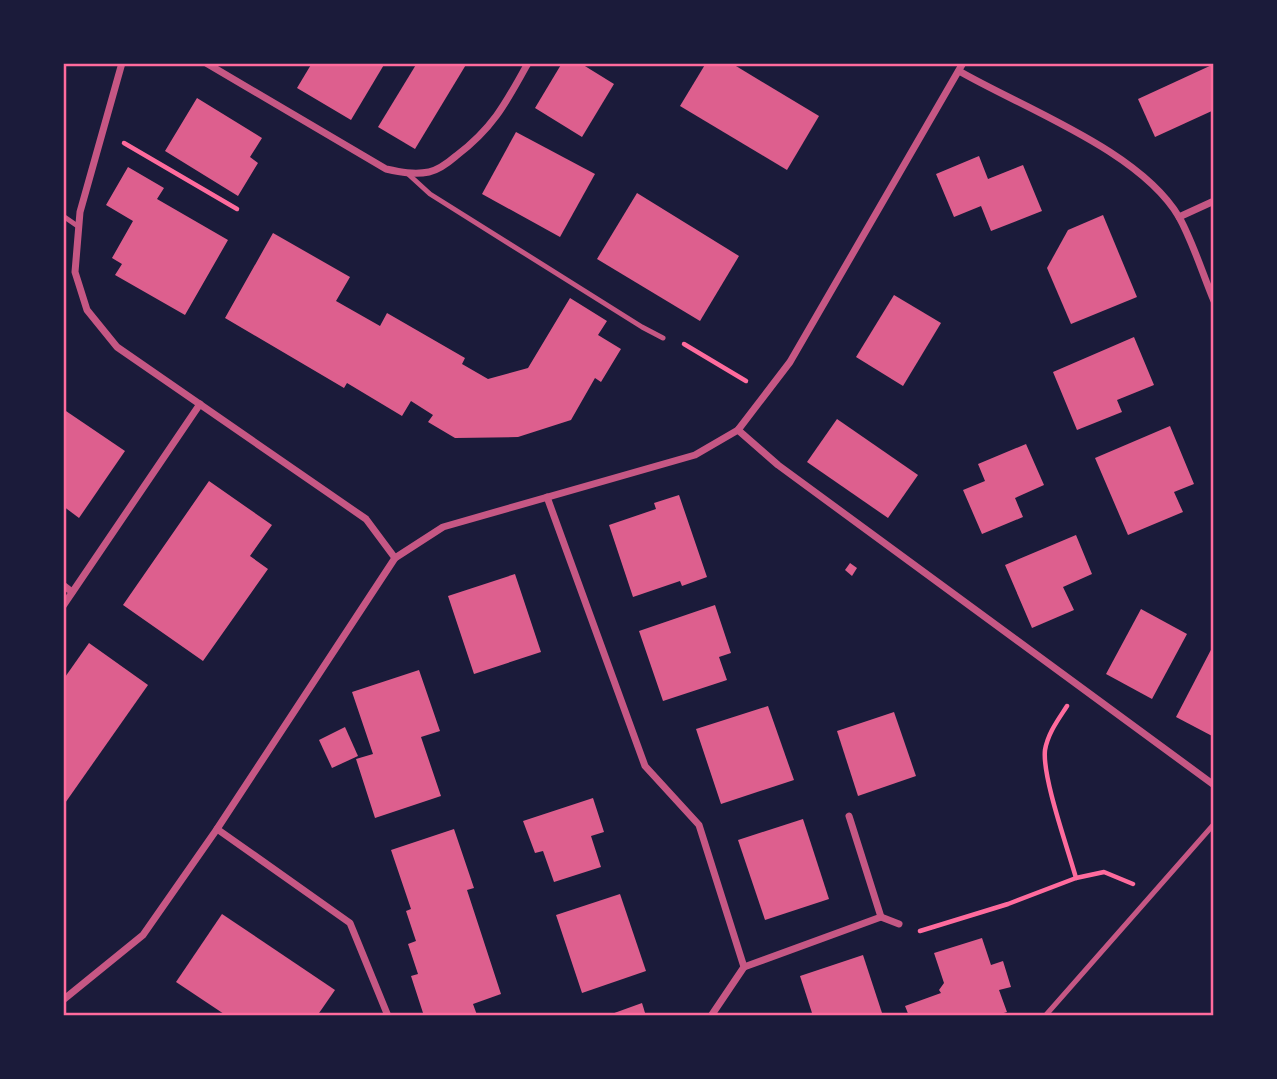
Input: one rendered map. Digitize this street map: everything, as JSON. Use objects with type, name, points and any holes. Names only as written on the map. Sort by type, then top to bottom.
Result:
[{"type":"street","points":[[122,63],[100,132],[80,212],[75,272],[87,310],[117,347],[366,519],[395,558]]},
{"type":"street","points":[[206,63],[386,169],[407,173],[430,172],[450,161],[478,139],[499,115],[528,63]]},
{"type":"street","points":[[63,1000],[143,935],[218,829],[395,558],[443,527],[695,455],[738,430],[790,362],[963,63]]},
{"type":"street","points":[[959,71],[1095,142],[1156,189],[1179,217],[1214,301]]},
{"type":"street","points":[[1179,217],[1214,201]]},
{"type":"street","points":[[63,606],[200,404]]},
{"type":"street","points":[[738,430],[778,465],[1214,785]]},
{"type":"street","points":[[547,497],[645,766],[699,825],[744,967]]},
{"type":"street","points":[[63,585],[72,592]]},
{"type":"street","points":[[849,816],[881,917]]},
{"type":"street","points":[[218,829],[350,923],[388,1016]]},
{"type":"street","points":[[711,1016],[744,967],[881,917],[899,924]]},
{"type":"lane","points":[[407,173],[430,194],[663,338]]},
{"type":"lane","points":[[63,216],[79,227]]},
{"type":"lane","points":[[1045,1016],[1214,824]]},
{"type":"path","points":[[137,148],[237,209]]},
{"type":"path","points":[[663,338],[688,345],[746,381],[764,396]]},
{"type":"path","points":[[1076,878],[1051,788],[1045,752],[1051,731],[1071,700],[1082,689]]},
{"type":"path","points":[[899,924],[921,932],[1008,904],[1076,878],[1104,873],[1135,885],[1149,897]]},
{"type":"building","points":[[312,63],[385,63],[351,120],[297,88]]},
{"type":"building","points":[[417,63],[467,63],[415,149],[378,127]]},
{"type":"building","points":[[562,63],[580,63],[614,84],[582,137],[535,108]]},
{"type":"building","points":[[706,63],[731,63],[819,116],[787,170],[680,106]]},
{"type":"building","points":[[1214,64],[1214,110],[1155,137],[1138,99]]},
{"type":"building","points":[[197,98],[262,138],[250,157],[258,163],[238,196],[165,151]]},
{"type":"building","points":[[516,132],[595,174],[560,237],[482,194]]},
{"type":"building","points":[[979,156],[988,179],[1023,165],[1042,211],[991,231],[981,206],[954,217],[936,174]]},
{"type":"building","points":[[128,167],[164,188],[157,199],[228,240],[185,315],[115,275],[122,264],[112,258],[133,221],[106,205]]},
{"type":"building","points":[[637,193],[739,256],[700,321],[597,259]]},
{"type":"building","points":[[1103,215],[1137,297],[1071,324],[1047,268],[1068,230]]},
{"type":"building","points":[[273,233],[350,277],[336,301],[380,326],[387,313],[465,358],[462,364],[488,379],[528,368],[570,298],[607,321],[598,335],[621,349],[601,382],[595,378],[571,420],[518,437],[455,438],[428,422],[433,415],[411,401],[402,416],[347,383],[344,388],[225,318]]},
{"type":"building","points":[[894,295],[941,323],[903,386],[856,357]]},
{"type":"building","points":[[1134,337],[1154,385],[1117,400],[1122,412],[1077,430],[1053,372]]},
{"type":"building","points":[[63,409],[125,451],[79,518],[63,506]]},
{"type":"building","points":[[837,419],[918,475],[888,518],[807,462]]},
{"type":"building","points":[[1170,426],[1194,484],[1174,492],[1183,512],[1128,535],[1095,458]]},
{"type":"building","points":[[1026,444],[1044,485],[1015,498],[1023,517],[982,534],[963,490],[985,481],[978,464]]},
{"type":"building","points":[[209,481],[272,525],[250,556],[268,569],[203,661],[123,605]]},
{"type":"building","points":[[679,495],[707,577],[682,586],[680,581],[633,597],[609,525],[656,509],[654,503]]},
{"type":"building","points":[[1076,535],[1092,574],[1063,587],[1074,610],[1032,628],[1005,565]]},
{"type":"building","points":[[850,563],[857,568],[852,576],[845,570]]},
{"type":"building","points":[[515,574],[541,652],[474,674],[448,596]]},
{"type":"building","points":[[715,605],[731,653],[719,657],[727,680],[663,701],[639,631]]},
{"type":"building","points":[[1141,609],[1187,634],[1152,699],[1106,674]]},
{"type":"building","points":[[89,643],[148,685],[63,806],[63,680]]},
{"type":"building","points":[[1214,644],[1214,737],[1176,717]]},
{"type":"building","points":[[419,670],[440,731],[421,737],[441,796],[375,818],[356,759],[373,754],[352,692]]},
{"type":"building","points":[[768,706],[794,780],[721,804],[696,729]]},
{"type":"building","points":[[894,712],[916,776],[858,796],[837,731]]},
{"type":"building","points":[[345,727],[358,756],[332,768],[319,740]]},
{"type":"building","points":[[593,798],[604,832],[591,836],[601,867],[554,882],[543,851],[535,853],[523,821]]},
{"type":"building","points":[[803,819],[829,899],[765,920],[738,840]]},
{"type":"building","points":[[454,829],[474,888],[467,890],[501,994],[473,1004],[477,1015],[424,1016],[411,976],[418,974],[408,944],[416,941],[406,911],[411,909],[391,850]]},
{"type":"building","points":[[620,894],[646,971],[582,993],[556,915]]},
{"type":"building","points":[[222,914],[335,990],[317,1016],[227,1016],[176,982]]},
{"type":"building","points":[[982,938],[991,965],[1003,961],[1011,987],[999,990],[1007,1012],[994,1016],[909,1016],[905,1006],[941,993],[939,990],[944,983],[934,953]]},
{"type":"building","points":[[863,955],[883,1016],[813,1016],[800,976]]},
{"type":"building","points":[[642,1003],[646,1016],[606,1016]]}]
